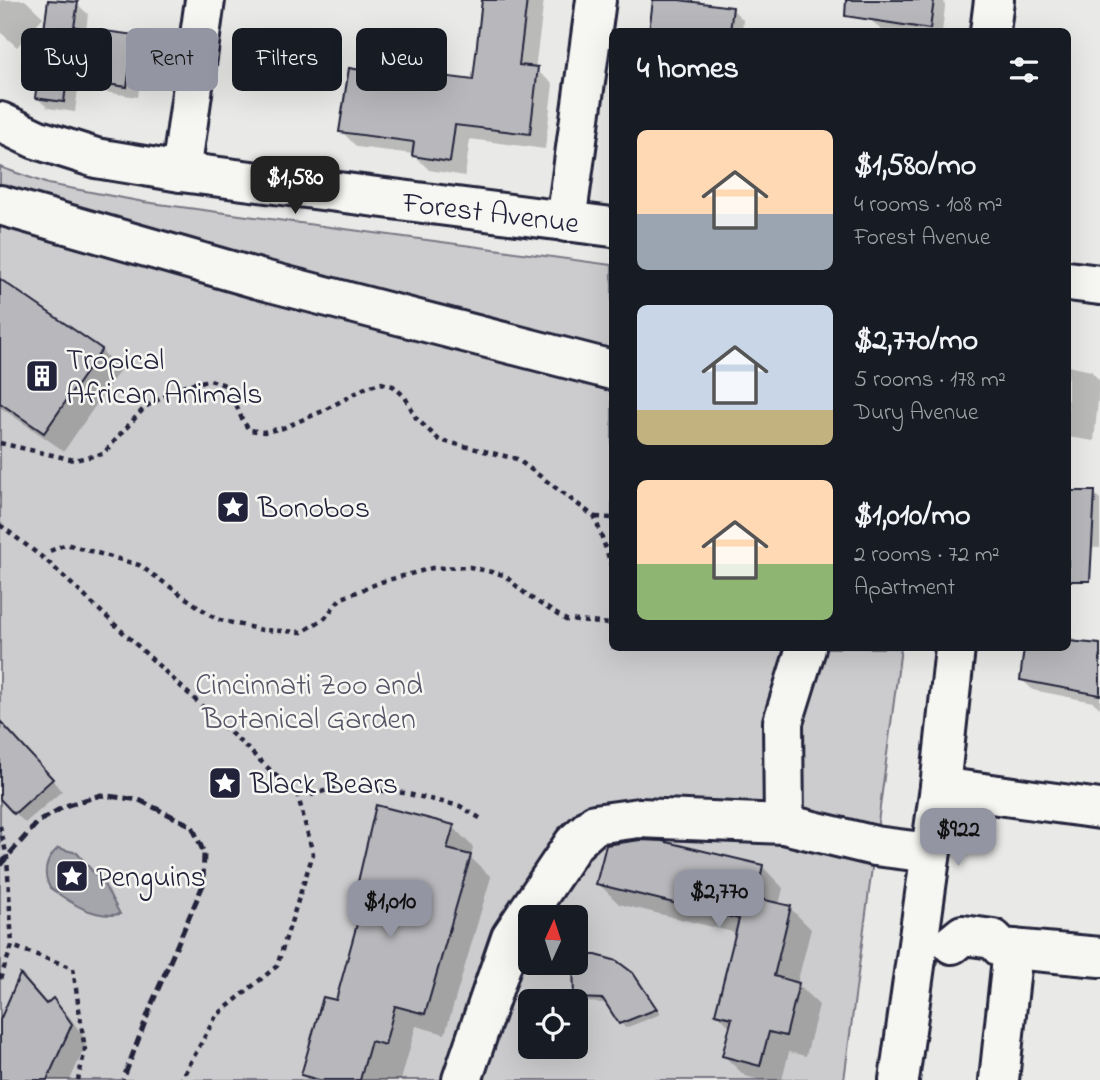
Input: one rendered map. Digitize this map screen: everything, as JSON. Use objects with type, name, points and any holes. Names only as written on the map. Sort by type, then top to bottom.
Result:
[{"type":"street","points":[[181,172],[205,0]]},
{"type":"street","points":[[566,222],[596,0]]},
{"type":"street","points":[[990,28],[994,0]]},
{"type":"street","name":"Forest Avenue","points":[[0,122],[36,139],[96,158],[181,172],[609,227]]},
{"type":"street","points":[[0,205],[259,279],[609,369]]},
{"type":"street","points":[[1071,281],[1100,285]]},
{"type":"street","points":[[783,824],[783,722],[805,651]]},
{"type":"street","points":[[899,1080],[936,941],[930,853],[955,651]]},
{"type":"street","points":[[940,787],[1100,809]]},
{"type":"street","points":[[463,1080],[511,937],[574,843],[595,824],[639,818],[783,824],[875,846],[930,853]]},
{"type":"street","points":[[936,941],[963,935],[993,939],[1008,948],[1100,957]]},
{"type":"street","points":[[999,1080],[1008,948]]},
{"type":"path","points":[[0,443],[74,460],[103,454],[145,407],[185,385],[210,380],[228,386],[249,430],[264,432],[283,428],[368,387],[382,383],[393,386],[405,397],[416,418],[439,440],[516,459],[596,517],[609,518]]},
{"type":"path","points":[[596,517],[609,558]]},
{"type":"path","points":[[0,525],[47,561],[298,796],[313,854],[276,966],[216,1016],[181,1080]]},
{"type":"path","points":[[50,551],[66,544],[139,565],[216,619],[262,630],[302,632],[326,618],[340,599],[381,582],[432,568],[470,567],[504,575],[528,596],[566,621],[609,624]]},
{"type":"path","points":[[311,795],[331,789],[355,788],[404,793],[460,806],[483,820]]},
{"type":"path","points":[[0,826],[7,857],[12,946],[0,979]]},
{"type":"path","points":[[12,946],[73,968],[85,1050],[78,1080]]},
{"type":"green space","name":"Cincinnati Zoo and Botanical Garden","points":[[0,167],[48,184],[144,202],[609,265],[609,651],[901,651],[844,1080],[0,1080]]},
{"type":"shaded area","name":"Penguins","points":[[58,848],[77,853],[105,886],[120,914],[92,912],[50,888],[46,866]]},
{"type":"building","points":[[48,0],[78,2],[74,27],[82,28],[44,28]]},
{"type":"building","points":[[482,0],[527,0],[519,65],[538,67],[530,134],[455,125],[450,162],[412,156],[414,142],[339,132],[349,68],[356,69],[356,91],[447,91],[447,77],[473,80]]},
{"type":"building","points":[[653,0],[679,0],[733,7],[730,28],[650,28]]},
{"type":"building","points":[[846,0],[934,0],[930,28],[845,16]]},
{"type":"building","points":[[112,32],[126,34],[126,87],[112,85]]},
{"type":"building","points":[[36,91],[65,91],[64,102],[35,98]]},
{"type":"building","name":"Tropical African Animals","points":[[0,279],[102,349],[44,433],[0,403]]},
{"type":"building","points":[[1071,491],[1095,491],[1090,581],[1071,581]]},
{"type":"building","points":[[1071,641],[1100,644],[1100,695],[1020,680],[1024,651],[1071,651]]},
{"type":"building","points":[[0,721],[53,779],[14,814],[0,799]]},
{"type":"building","points":[[376,805],[454,825],[447,849],[471,855],[425,1014],[395,1006],[385,1045],[371,1041],[360,1080],[319,1080],[301,1075],[323,997],[336,1000],[362,906],[353,903]]},
{"type":"building","points":[[640,840],[662,841],[763,865],[756,898],[791,906],[774,976],[799,983],[786,1036],[769,1032],[760,1066],[722,1056],[732,1018],[715,1014],[739,919],[596,884],[606,845]]},
{"type":"building","points":[[588,955],[596,955],[617,961],[633,973],[657,1009],[619,1024],[603,999],[588,998],[588,989],[574,989],[573,975],[588,975]]},
{"type":"building","points":[[20,974],[46,1004],[53,998],[72,1024],[47,1080],[0,1080],[0,1020]]},
{"type":"railway","points":[[0,865],[38,822],[65,806],[101,795],[139,800],[192,826],[204,853],[203,885],[153,1001],[123,1080]]},
{"type":"place","name":"Tropical African Animals","points":[[42,376]]},
{"type":"place","name":"Bonobos","points":[[233,507]]},
{"type":"place","name":"Black Bears","points":[[225,783]]},
{"type":"place","name":"Penguins","points":[[72,876]]}]
